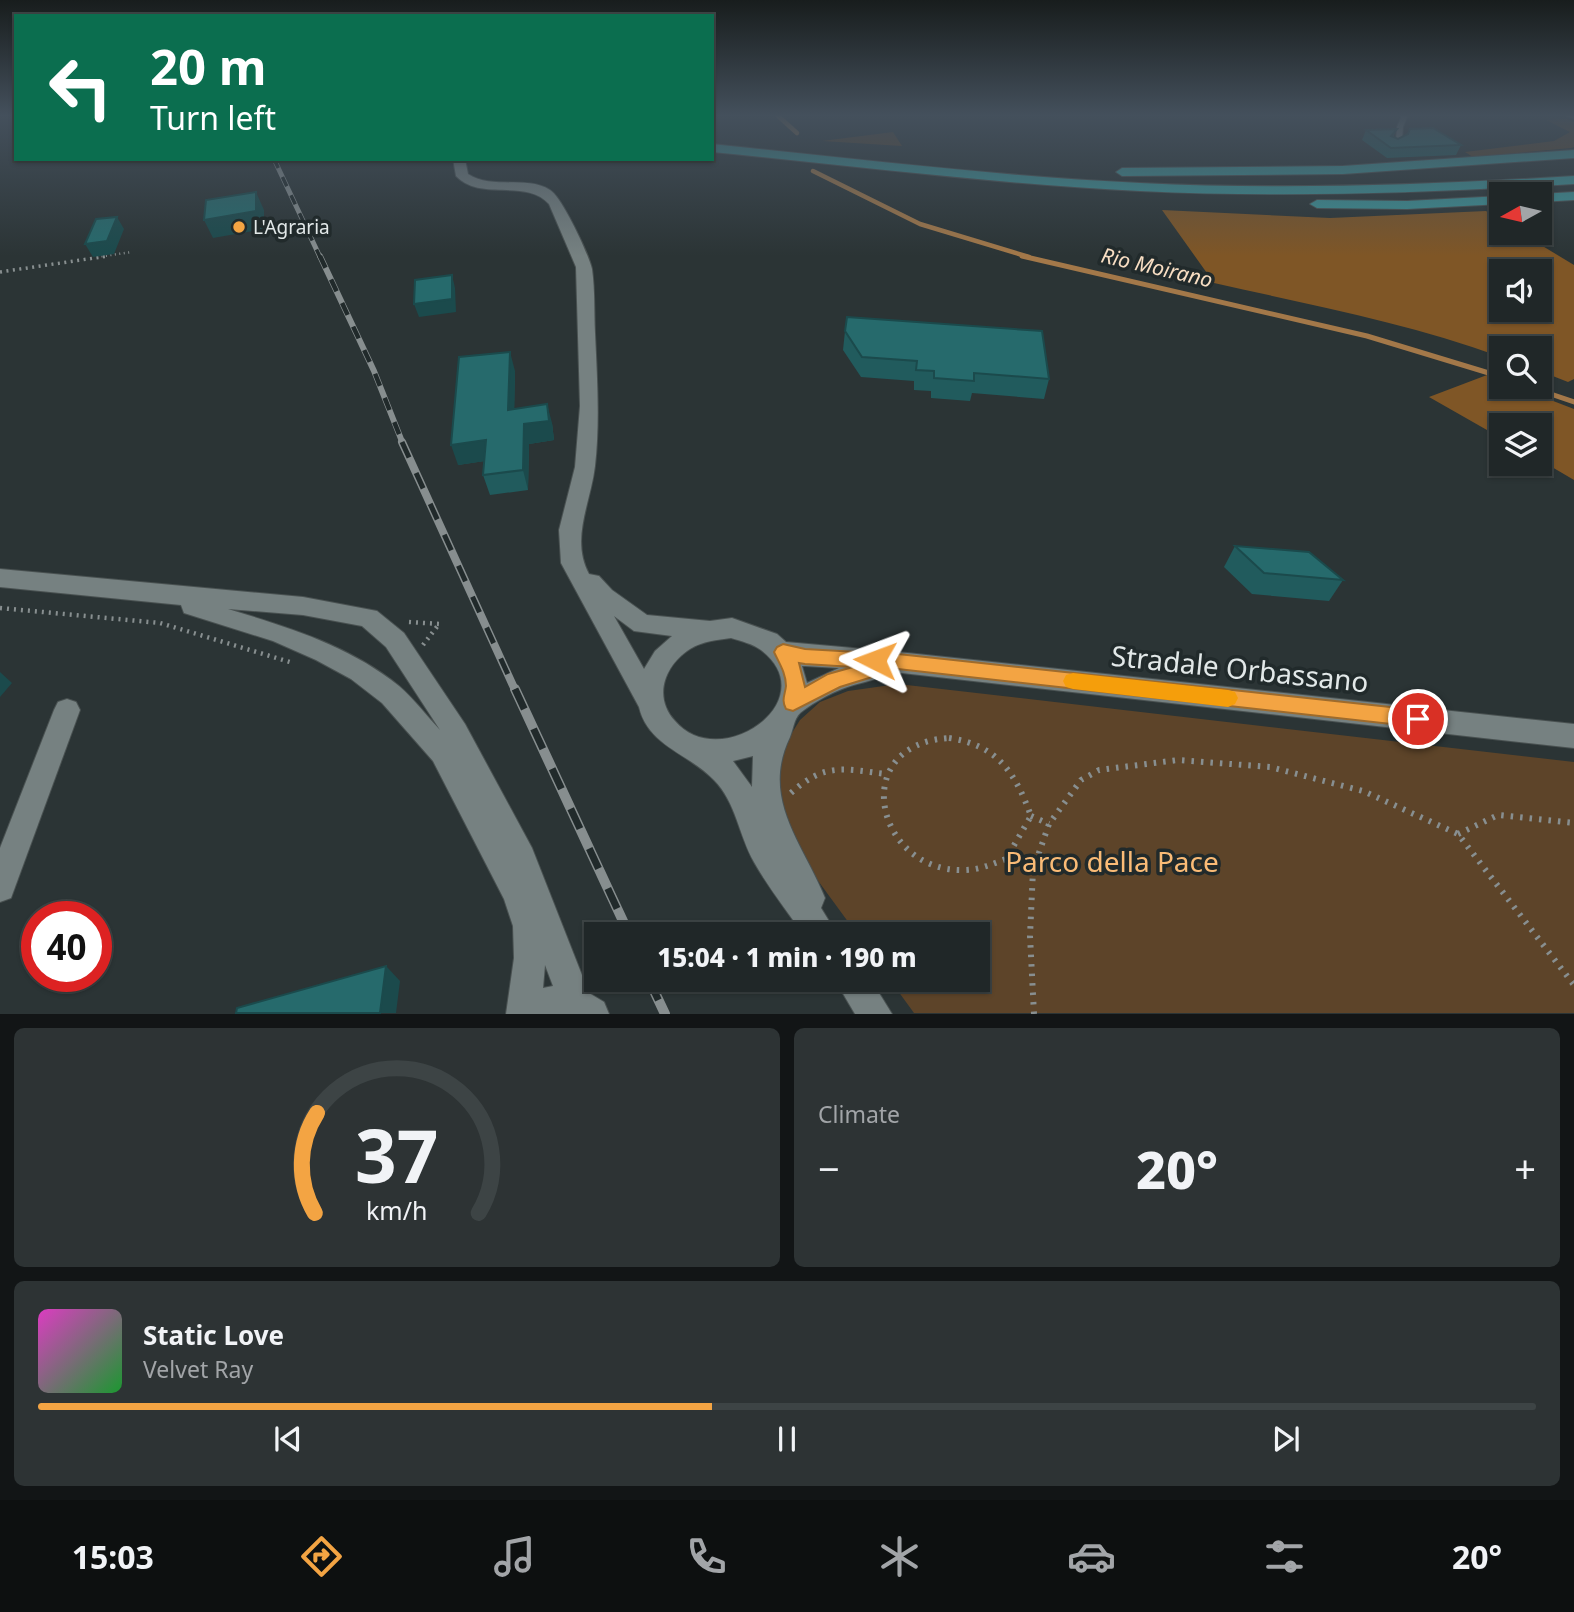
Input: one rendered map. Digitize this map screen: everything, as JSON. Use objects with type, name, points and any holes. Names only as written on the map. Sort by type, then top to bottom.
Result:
[{"type":"main road","points":[[862,162],[1078,183],[1297,191],[1460,187],[1574,180]]},
{"type":"main road","points":[[957,162],[1150,178],[1339,181],[1440,178],[1574,169]]},
{"type":"main road","points":[[1063,172],[1343,170],[1454,162]]},
{"type":"main road","points":[[1078,183],[1135,193],[1228,201],[1333,205],[1489,200]]},
{"type":"main road","points":[[1552,197],[1574,196]]},
{"type":"street","points":[[459,162],[462,176],[473,183],[533,189],[546,193],[555,203],[584,267],[589,406],[585,467],[570,530],[572,563],[650,702],[659,723],[675,739],[723,770],[740,793],[764,851],[813,922]]},
{"type":"street","points":[[572,563],[604,596],[642,624],[752,631],[769,639],[783,652],[792,667],[795,685],[789,711],[768,755],[764,790],[781,842],[823,922]]},
{"type":"street","points":[[0,578],[303,606],[369,618],[395,640],[456,732],[506,824],[584,1008]]},
{"type":"street","points":[[136,592],[232,618],[325,653],[360,672],[391,695],[443,752],[518,893],[528,926],[530,958],[525,1013],[549,1002],[563,1000],[584,1008]]},
{"type":"street","points":[[650,702],[650,683],[657,664],[670,649],[687,637],[708,629]]},
{"type":"street","name":"Stradale Orbassano","points":[[783,652],[898,662],[1574,736]]},
{"type":"street","name":"Stradale Orbassano","points":[[789,711],[835,680],[898,662]]},
{"type":"street","points":[[0,887],[67,710]]},
{"type":"street","points":[[675,739],[697,748],[722,751],[747,746],[769,735],[789,711]]},
{"type":"street","points":[[860,992],[875,1013]]},
{"type":"path","points":[[0,272],[132,252]]},
{"type":"path","points":[[0,608],[160,623],[292,663]]},
{"type":"path","points":[[1031,816],[1006,859],[973,870],[940,868],[910,852],[892,832],[884,788],[886,774],[899,755],[917,741],[960,739],[992,753],[1019,784],[1031,816],[1049,824]]},
{"type":"path","points":[[1034,1013],[1030,936],[1033,870],[1049,824],[1081,780],[1099,771],[1178,760],[1270,767],[1363,791],[1458,834],[1574,985]]},
{"type":"path","points":[[769,811],[808,775],[838,766],[886,774]]},
{"type":"path","points":[[1458,834],[1498,815],[1574,823]]},
{"type":"green space","name":"Parco della Pace","points":[[898,684],[1574,762],[1574,1013],[914,1013],[899,992],[990,992],[990,922],[848,922],[797,852],[779,810],[780,752],[800,720],[820,702],[848,691]]},
{"type":"shaded area","points":[[1162,210],[1330,218],[1486,211],[1489,213],[1489,245],[1541,245],[1574,265],[1574,379],[1568,382],[1552,376],[1552,336],[1489,336],[1489,353],[1395,324],[1214,283]]},
{"type":"shaded area","points":[[1487,375],[1489,399],[1548,399],[1574,409],[1574,480],[1552,467],[1552,413],[1489,413],[1489,431],[1429,397]]},
{"type":"building","points":[[256,192],[256,211],[204,220],[206,200]]},
{"type":"building","points":[[117,217],[107,241],[85,244],[96,219]]},
{"type":"building","points":[[452,275],[452,299],[414,304],[415,280]]},
{"type":"building","points":[[847,317],[1042,331],[1049,379],[974,373],[974,381],[934,378],[934,371],[916,370],[917,361],[862,357],[845,331]]},
{"type":"building","points":[[510,352],[508,410],[547,404],[549,421],[524,424],[523,470],[483,475],[486,440],[451,445],[459,357]]},
{"type":"building","points":[[1235,546],[1309,552],[1343,580],[1264,573]]},
{"type":"building","points":[[386,966],[380,1013],[236,1013],[237,1008]]},
{"type":"waterway","name":"Rio Moirano","points":[[813,171],[920,224],[1029,257]]},
{"type":"waterway","name":"Rio Moirano","points":[[1022,256],[1367,336],[1489,373]]},
{"type":"waterway","name":"Rio Moirano","points":[[1552,394],[1574,402]]},
{"type":"railway","points":[[276,162],[320,257]]},
{"type":"railway","points":[[320,256],[374,371],[403,444]]},
{"type":"railway","points":[[402,442],[515,690]]},
{"type":"railway","points":[[515,689],[623,922]]},
{"type":"railway","points":[[655,992],[665,1014]]},
{"type":"slow traffic","points":[[1073,681],[1228,698]]},
{"type":"place","name":"L'Agraria","points":[[239,227]]},
{"type":"route","points":[[875,660],[783,652],[792,667],[795,685],[793,703],[835,680],[898,662],[1418,719]]}]
